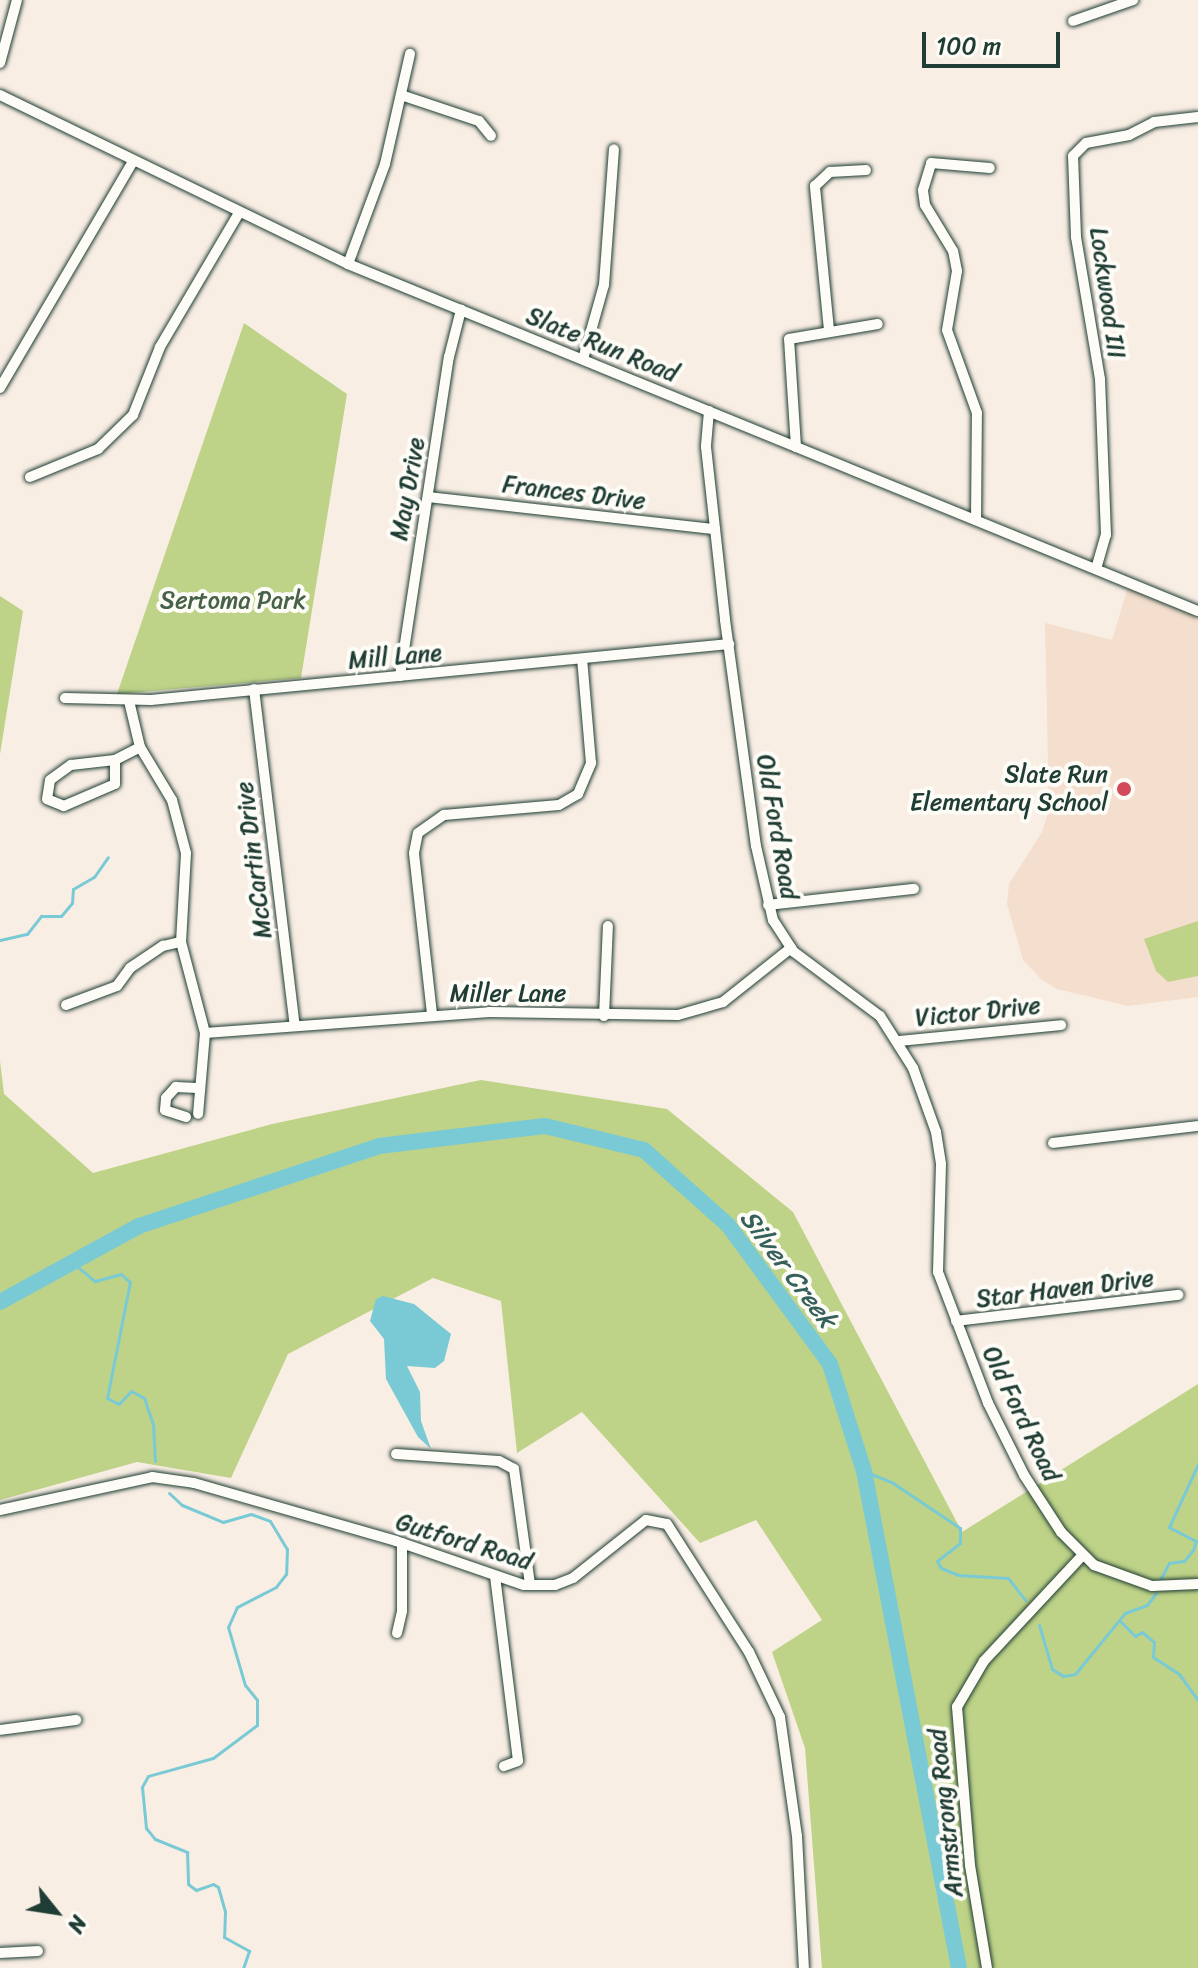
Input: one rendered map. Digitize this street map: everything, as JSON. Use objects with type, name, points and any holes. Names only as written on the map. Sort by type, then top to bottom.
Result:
[{"type":"street","points":[[0,63],[4,28],[17,0]]},
{"type":"street","points":[[1073,21],[1133,0]]},
{"type":"street","points":[[348,264],[385,164],[410,54]]},
{"type":"street","name":"Slate Run Road","points":[[0,95],[348,264],[1096,569],[1197,607]]},
{"type":"street","points":[[401,95],[479,121],[491,136]]},
{"type":"street","name":"Lockwood III","points":[[1096,569],[1106,535],[1100,379],[1076,237],[1073,156],[1086,143],[1129,135],[1154,122],[1198,117]]},
{"type":"street","points":[[583,359],[604,285],[614,149]]},
{"type":"street","points":[[0,388],[133,161]]},
{"type":"street","points":[[976,520],[977,413],[947,330],[957,271],[953,251],[925,205],[923,190],[931,163],[990,168]]},
{"type":"street","points":[[829,330],[815,186],[830,172],[866,170]]},
{"type":"street","points":[[30,477],[98,449],[133,415],[160,347],[239,213]]},
{"type":"street","name":"May Drive","points":[[400,676],[449,357],[461,310]]},
{"type":"street","points":[[796,447],[789,339],[878,324]]},
{"type":"street","name":"Old Ford Road","points":[[709,411],[706,447],[715,529],[768,905],[791,948],[869,1006],[899,1041],[936,1132],[943,1181],[936,1258],[956,1321],[1024,1475],[1082,1556],[1108,1573],[1149,1585],[1198,1584]]},
{"type":"street","name":"Frances Drive","points":[[428,497],[715,529]]},
{"type":"street","name":"Mill Lane","points":[[65,698],[129,701],[729,644]]},
{"type":"street","points":[[432,1014],[414,853],[418,833],[444,815],[559,805],[578,794],[591,763],[582,659]]},
{"type":"street","name":"McCartin Drive","points":[[254,689],[295,1026]]},
{"type":"street","points":[[129,701],[140,747],[180,825],[188,874],[181,942],[205,1033],[197,1088],[198,1114]]},
{"type":"street","points":[[115,760],[115,784],[64,806],[47,799],[50,780],[71,765],[115,760],[140,747]]},
{"type":"street","points":[[768,905],[914,889]]},
{"type":"street","points":[[604,1016],[608,926]]},
{"type":"street","points":[[66,1005],[117,986],[130,968],[163,946],[181,942]]},
{"type":"street","name":"Miller Lane","points":[[205,1033],[432,1014],[678,1015],[715,1006],[791,948]]},
{"type":"street","name":"Victor Drive","points":[[899,1041],[1061,1025]]},
{"type":"street","points":[[186,1117],[165,1110],[166,1098],[176,1087],[197,1088]]},
{"type":"street","points":[[1053,1143],[1198,1126]]},
{"type":"street","name":"Star Haven Drive","points":[[956,1321],[1178,1295]]},
{"type":"street","points":[[396,1454],[499,1461],[514,1469],[530,1585]]},
{"type":"street","name":"Gutford Road","points":[[0,1510],[152,1477],[194,1483],[402,1543],[530,1585],[573,1578],[646,1520],[657,1519],[675,1533],[749,1652],[780,1717],[797,1836],[804,1968]]},
{"type":"street","points":[[397,1633],[402,1611],[402,1543]]},
{"type":"street","name":"Armstrong Road","points":[[987,1968],[970,1865],[957,1707],[978,1668],[1082,1556]]},
{"type":"street","points":[[495,1576],[518,1761],[504,1766]]},
{"type":"street","points":[[0,1730],[76,1720]]},
{"type":"street","points":[[0,1953],[38,1951]]},
{"type":"shaded area","name":"Slate Run Elementary School","points":[[1128,587],[1198,616],[1198,997],[1128,1006],[1057,989],[1042,980],[1023,960],[1007,904],[1009,884],[1042,832],[1049,810],[1045,623],[1112,640]]},
{"type":"green space","name":"Sertoma Park","points":[[244,323],[347,394],[301,678],[117,694]]},
{"type":"green space","points":[[0,596],[23,611],[0,754]]},
{"type":"green space","points":[[1198,921],[1198,976],[1168,982],[1156,971],[1144,939]]},
{"type":"green space","points":[[0,1061],[4,1094],[93,1173],[272,1124],[481,1080],[667,1109],[793,1212],[962,1532],[1198,1384],[1198,1968],[822,1968],[805,1748],[772,1652],[822,1620],[756,1520],[700,1543],[582,1412],[517,1453],[501,1301],[433,1278],[288,1354],[231,1478],[137,1462],[0,1500]]},
{"type":"water","points":[[383,1296],[414,1304],[451,1334],[444,1361],[435,1368],[407,1366],[420,1392],[421,1421],[431,1449],[418,1437],[386,1379],[384,1339],[370,1321],[376,1299]]},
{"type":"waterway","points":[[0,940],[27,934],[41,916],[61,916],[72,903],[73,889],[94,877],[108,857]]},
{"type":"waterway","name":"Silver Creek","points":[[0,1302],[139,1226],[379,1146],[545,1126],[644,1150],[728,1225],[830,1364],[864,1471],[959,1968]]},
{"type":"waterway","points":[[72,1262],[95,1281],[121,1274],[130,1282],[107,1398],[119,1404],[131,1391],[144,1398],[153,1424],[155,1461]]},
{"type":"waterway","points":[[1161,1578],[1169,1563],[1184,1561],[1196,1541],[1169,1527],[1198,1464]]},
{"type":"waterway","points":[[864,1471],[893,1483],[960,1528],[960,1543],[937,1561],[941,1568],[958,1575],[1008,1578],[1025,1600]]},
{"type":"waterway","points":[[169,1493],[182,1505],[223,1522],[251,1514],[270,1521],[287,1549],[286,1574],[276,1587],[237,1607],[228,1627],[245,1685],[257,1700],[257,1725],[213,1758],[148,1776],[142,1787],[146,1828],[155,1839],[187,1852],[188,1884],[196,1890],[213,1884],[218,1887],[225,1912],[224,1937],[249,1951],[243,1968]]},
{"type":"waterway","points":[[1039,1625],[1052,1669],[1063,1676],[1075,1674],[1125,1613],[1147,1605],[1156,1593]]},
{"type":"waterway","points":[[1119,1620],[1135,1636],[1142,1632],[1154,1642],[1153,1657],[1179,1674],[1198,1700]]},
{"type":"place","name":"Slate Run Elementary School","points":[[1124,789]]}]
